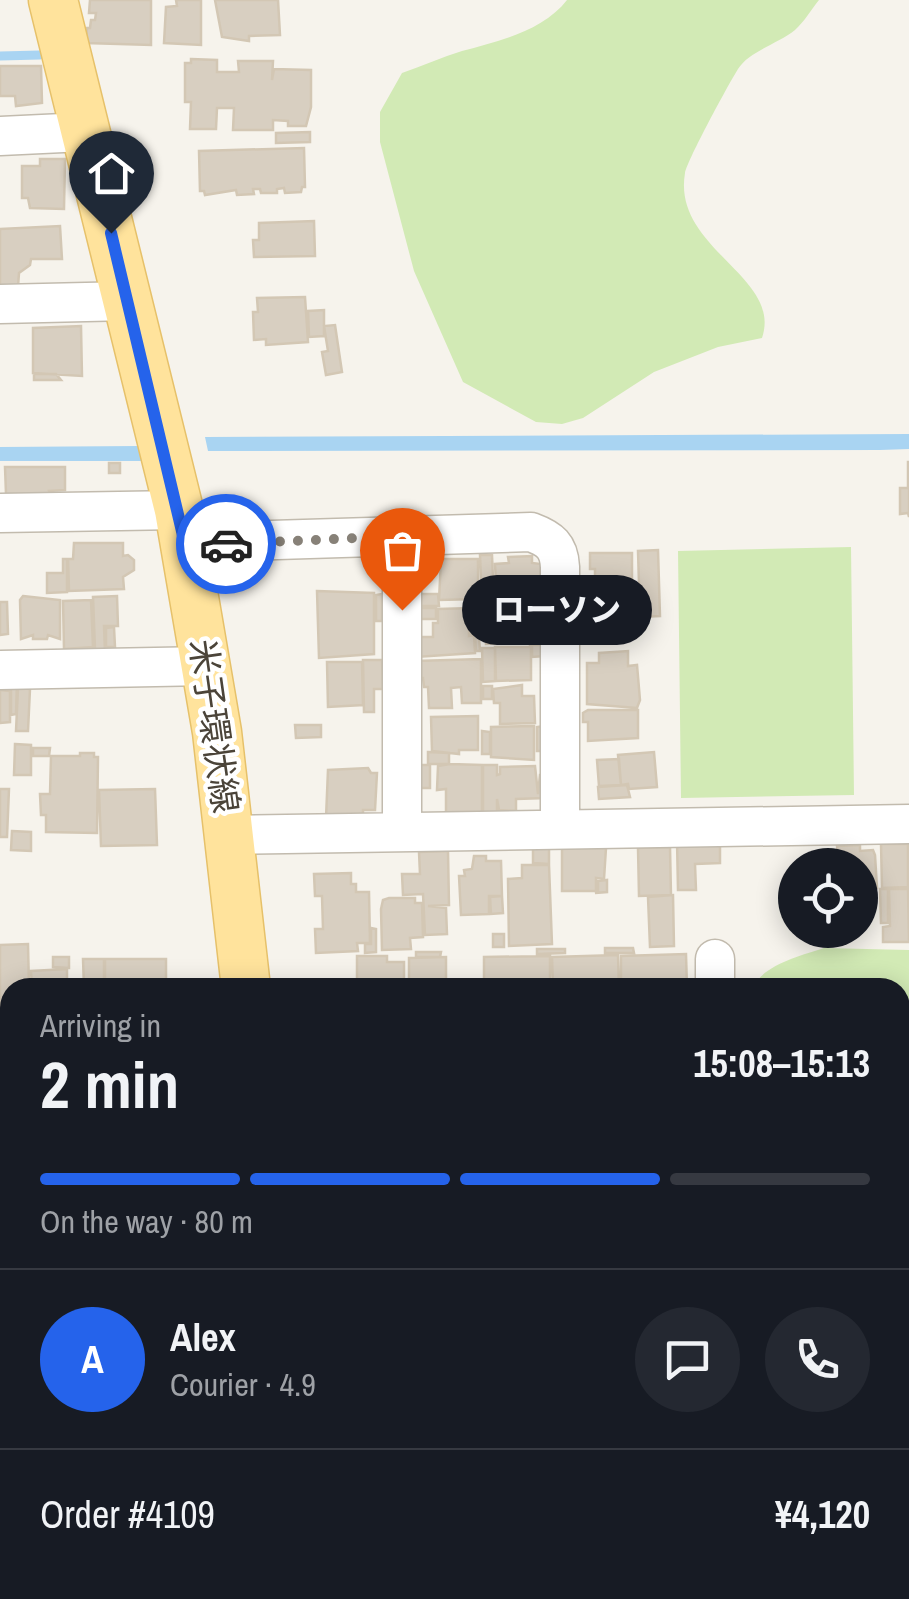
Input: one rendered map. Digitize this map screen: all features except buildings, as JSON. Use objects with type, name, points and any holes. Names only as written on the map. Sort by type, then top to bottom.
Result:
[{"type":"main road","name":"米子環状線","points":[[53,0],[182,529],[207,666],[245,978]]},
{"type":"street","points":[[0,136],[84,132]]},
{"type":"street","points":[[0,304],[129,301]]},
{"type":"street","points":[[0,513],[182,529],[242,541],[531,532],[553,543],[559,553],[560,828]]},
{"type":"street","points":[[402,536],[402,830]]},
{"type":"street","points":[[0,670],[207,666]]},
{"type":"street","points":[[229,834],[909,824]]},
{"type":"green space","points":[[567,0],[819,0],[795,30],[749,57],[738,69],[685,173],[685,199],[694,222],[757,297],[764,316],[762,338],[718,347],[654,372],[583,418],[562,424],[536,422],[463,382],[414,271],[380,142],[380,112],[402,73],[533,27]]},
{"type":"green space","points":[[851,547],[854,795],[681,798],[678,551]]},
{"type":"green space","points":[[824,948],[909,950],[909,978],[760,978],[774,967]]},
{"type":"water","points":[[909,434],[909,449],[880,450],[208,451],[205,437]]},
{"type":"water","points":[[138,446],[143,461],[0,461],[0,447]]},
{"type":"waterway","points":[[0,56],[40,55]]},
{"type":"way so far","points":[[226,544],[402,536],[402,610]]},
{"type":"place","name":"ローソン","points":[[402,610]]},
{"type":"route","points":[[111,233],[186,548],[226,544]]}]
